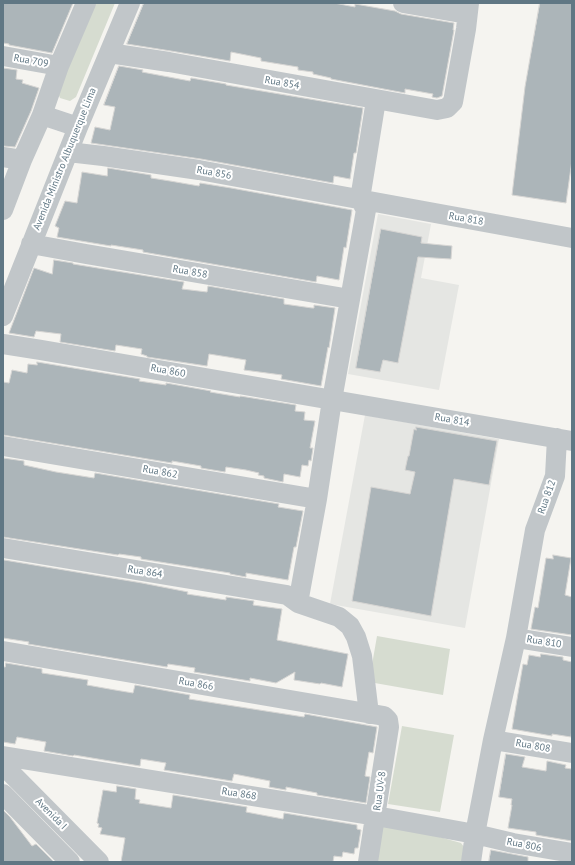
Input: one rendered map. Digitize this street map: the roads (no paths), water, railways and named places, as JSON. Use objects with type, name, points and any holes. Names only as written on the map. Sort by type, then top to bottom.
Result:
[{"type":"street","points":[[3,210],[12,159],[42,115],[59,66],[86,3]]},
{"type":"street","name":"Avenida Ministro Albuquerque Lima","points":[[3,316],[78,127],[130,3]]},
{"type":"street","points":[[403,3],[468,9]]},
{"type":"street","name":"Rua 854","points":[[109,53],[169,62],[437,110],[447,108],[453,102],[466,29],[468,9]]},
{"type":"street","name":"Rua 709","points":[[3,56],[59,66]]},
{"type":"street","points":[[293,599],[317,499],[332,400],[366,210],[360,199],[376,100]]},
{"type":"street","points":[[42,115],[78,127]]},
{"type":"street","name":"Rua 856","points":[[68,152],[199,170],[360,199]]},
{"type":"street","name":"Rua 818","points":[[360,199],[572,238]]},
{"type":"street","name":"Rua 858","points":[[31,244],[93,256],[350,299]]},
{"type":"street","name":"Rua 860","points":[[3,344],[332,400]]},
{"type":"street","name":"Rua 814","points":[[332,400],[565,439]]},
{"type":"street","name":"Rua 812","points":[[471,862],[493,740],[516,638],[535,530],[563,476],[565,439]]},
{"type":"street","name":"Rua 862","points":[[3,446],[317,499]]},
{"type":"street","name":"Rua 864","points":[[3,548],[293,599],[339,617],[350,626],[356,637],[379,717]]},
{"type":"street","name":"Rua 810","points":[[516,638],[572,647]]},
{"type":"street","name":"Rua 866","points":[[3,651],[379,717]]},
{"type":"street","name":"Rua UV-8","points":[[368,862],[389,727],[379,717]]},
{"type":"street","name":"Rua 808","points":[[493,740],[572,753]]},
{"type":"street","name":"Rua 868","points":[[3,756],[376,816],[475,834]]},
{"type":"street","name":"Avenida I","points":[[3,765],[88,858]]},
{"type":"street","name":"Avenida I","points":[[3,794],[70,862]]},
{"type":"street","name":"Rua 806","points":[[475,834],[513,843],[572,853]]}]
